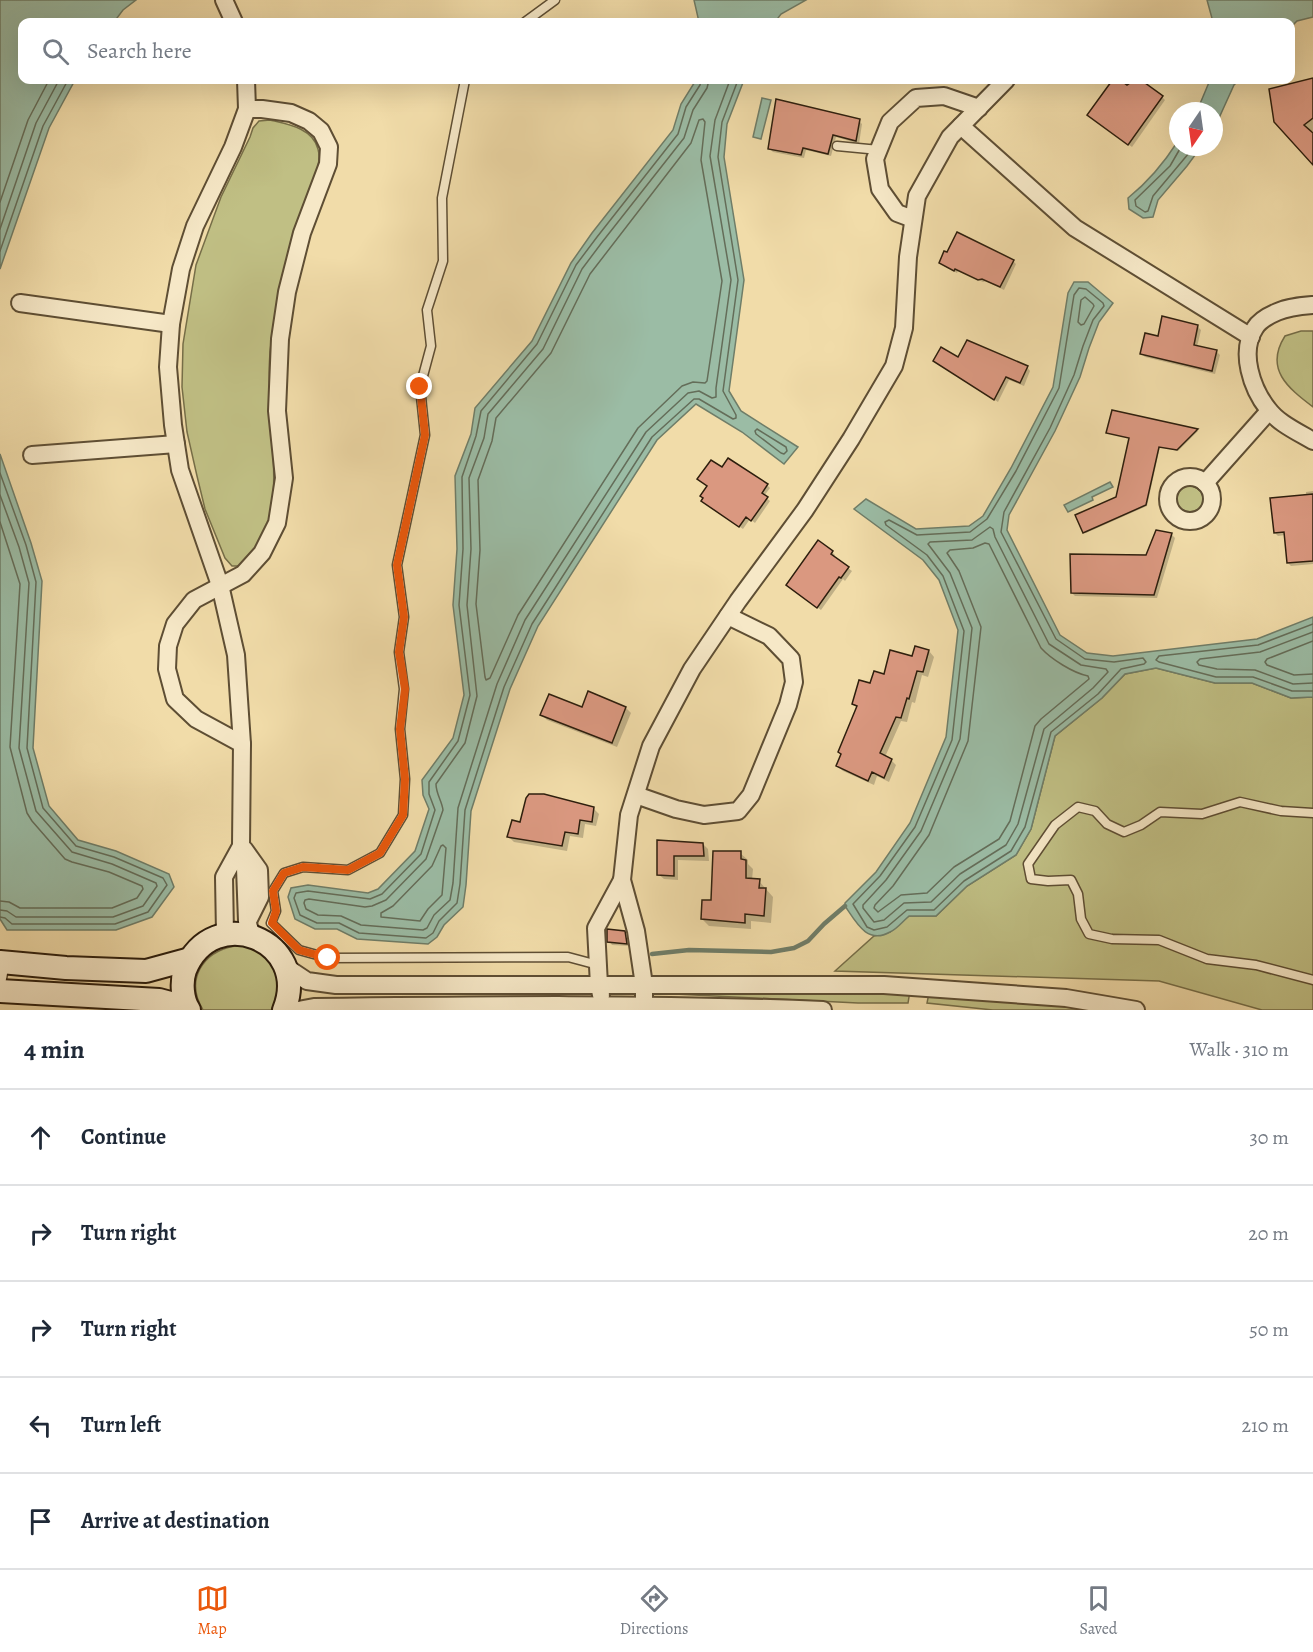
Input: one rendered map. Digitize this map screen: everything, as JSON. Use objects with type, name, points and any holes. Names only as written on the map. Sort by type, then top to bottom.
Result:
[{"type":"street","points":[[224,0],[232,18]]},
{"type":"street","points":[[225,934],[224,877],[241,846],[242,744],[236,655],[220,585],[180,470],[172,425],[168,367],[171,324],[181,270],[195,226],[233,147],[247,109],[246,84]]},
{"type":"street","points":[[644,1006],[644,985],[636,931],[622,879],[629,815],[651,746],[692,669],[805,510],[851,439],[894,366],[904,328],[908,258],[916,196],[950,137],[1002,84]]},
{"type":"street","points":[[914,219],[897,213],[880,189],[875,159],[890,122],[916,98],[944,96],[978,108]]},
{"type":"street","points":[[242,744],[196,719],[175,699],[167,669],[168,646],[175,624],[194,600],[243,574],[262,553],[277,523],[284,478],[277,411],[280,339],[287,291],[302,234],[328,164],[329,147],[321,131],[309,121],[291,113],[247,109]]},
{"type":"street","points":[[961,126],[1075,228],[1251,336]]},
{"type":"street","points":[[20,303],[171,324]]},
{"type":"street","points":[[1313,305],[1278,311],[1263,320],[1255,327],[1248,352],[1248,366],[1256,390],[1269,411],[1313,441]]},
{"type":"street","points":[[1205,483],[1269,411]]},
{"type":"street","points":[[32,455],[176,444]]},
{"type":"street","points":[[636,795],[676,809],[704,815],[738,811],[751,795],[788,705],[794,682],[791,659],[770,636],[728,616]]},
{"type":"street","points":[[189,1010],[183,990],[184,974],[190,959],[199,947],[212,939],[250,928],[260,897],[259,870],[241,846]]},
{"type":"street","points":[[603,1005],[598,985],[596,928],[622,879]]},
{"type":"street","points":[[250,928],[278,954],[286,967],[289,983],[284,1010]]},
{"type":"street","points":[[2,962],[66,968],[146,971],[190,959]]},
{"type":"street","points":[[286,967],[307,981],[336,985],[884,985],[1066,998],[1136,1010]]},
{"type":"street","points":[[0,990],[159,1000],[174,1004],[182,1010]]},
{"type":"street","points":[[298,1010],[314,1007],[603,1005],[823,1010]]},
{"type":"lane","points":[[530,18],[555,0]]},
{"type":"lane","points":[[464,84],[442,198],[443,261],[427,310],[431,346],[420,387],[425,435],[397,565],[404,617],[399,652],[405,689],[400,729],[405,779],[403,815],[380,853],[348,870],[303,867],[284,873],[273,891],[276,911],[272,923],[299,950],[328,958],[568,957],[598,965]]},
{"type":"lane","points":[[837,146],[879,150]]},
{"type":"lane","points":[[1313,813],[1281,811],[1240,802],[1202,814],[1160,812],[1141,825],[1124,832],[1107,824],[1095,811],[1078,807],[1055,825],[1028,864],[1031,879],[1071,880],[1078,894],[1081,919],[1089,934],[1112,939],[1159,940],[1207,959],[1256,965],[1313,980]]},
{"type":"lane","points":[[0,990],[2,962]]},
{"type":"shaded area","points":[[270,120],[291,125],[311,136],[318,149],[319,158],[315,179],[289,249],[278,298],[270,352],[269,389],[274,481],[270,519],[265,535],[256,550],[239,566],[232,566],[225,558],[205,509],[187,432],[182,387],[183,344],[196,265],[221,197],[253,128],[259,121]]},
{"type":"shaded area","points":[[1301,331],[1313,331],[1313,407],[1295,393],[1278,368],[1279,348],[1285,336]]},
{"type":"shaded area","points":[[1187,485],[1200,490],[1204,497],[1200,511],[1186,512],[1174,504],[1180,487]]},
{"type":"shaded area","points":[[1156,668],[1215,683],[1252,683],[1291,698],[1313,697],[1313,1010],[1262,1010],[1159,981],[835,971],[874,936],[890,932],[909,916],[936,916],[967,886],[1016,855],[1031,829],[1055,736],[1102,698],[1125,674]]},
{"type":"shaded area","points":[[235,946],[249,947],[258,951],[272,965],[276,973],[278,992],[271,1010],[203,1010],[196,988],[200,969],[214,954]]},
{"type":"shaded area","points":[[910,991],[908,1003],[858,1003],[654,993]]},
{"type":"shaded area","points":[[929,993],[1052,1003],[1103,1010],[993,1010],[927,1003]]},
{"type":"water","points":[[0,0],[136,0],[117,18],[18,18],[18,84],[73,84],[49,128],[0,269]]},
{"type":"water","points":[[694,0],[806,0],[778,18],[698,18]]},
{"type":"water","points":[[1207,0],[1313,0],[1313,17],[1295,23],[1295,18],[1212,18]]},
{"type":"water","points":[[694,84],[742,84],[727,124],[724,157],[744,280],[729,391],[741,411],[798,447],[784,464],[742,432],[696,404],[657,440],[538,626],[510,689],[471,811],[463,907],[428,944],[357,939],[337,929],[315,929],[295,919],[288,897],[291,888],[308,885],[368,893],[378,889],[415,851],[429,809],[423,795],[422,780],[453,738],[464,695],[453,605],[457,549],[455,476],[471,434],[475,408],[532,341],[571,263],[673,130],[681,104]]},
{"type":"water","points":[[1208,84],[1234,85],[1223,109],[1223,102],[1201,102]]},
{"type":"water","points":[[762,98],[771,100],[761,139],[753,137]]},
{"type":"water","points":[[1169,154],[1169,156],[1194,156],[1158,200],[1153,217],[1143,218],[1129,209],[1128,198]]},
{"type":"water","points":[[1074,282],[1088,282],[1113,303],[1099,322],[1080,377],[1055,431],[1009,515],[1007,530],[1060,635],[1087,653],[1113,656],[1257,639],[1313,617],[1313,697],[1291,698],[1252,683],[1215,683],[1156,668],[1125,674],[1102,698],[1055,736],[1031,829],[1016,855],[967,886],[936,916],[909,916],[893,931],[875,936],[858,925],[845,903],[876,872],[910,823],[946,737],[958,630],[939,580],[923,560],[854,509],[866,499],[916,529],[969,526],[983,516],[1053,387],[1068,293]]},
{"type":"water","points":[[0,454],[42,581],[33,748],[49,806],[78,840],[116,851],[169,874],[174,887],[152,917],[116,930],[7,930],[0,919]]},
{"type":"water","points":[[1110,482],[1113,487],[1068,512],[1064,505]]},
{"type":"building","points":[[1313,78],[1313,118],[1304,125],[1313,133],[1313,165],[1274,122],[1269,89]]},
{"type":"building","points":[[1110,84],[1146,84],[1163,96],[1128,145],[1087,115]]},
{"type":"building","points":[[776,99],[860,119],[856,141],[833,135],[828,154],[803,148],[801,155],[768,149]]},
{"type":"building","points":[[957,232],[1014,260],[1000,287],[955,269],[954,271],[939,263]]},
{"type":"building","points":[[1162,316],[1198,325],[1194,345],[1217,350],[1212,371],[1140,354],[1145,333],[1158,336]]},
{"type":"building","points":[[967,340],[1028,366],[1020,383],[1006,377],[994,400],[933,361],[941,347],[958,357]]},
{"type":"building","points":[[1112,410],[1198,429],[1177,450],[1159,447],[1146,505],[1083,533],[1075,515],[1116,497],[1129,438],[1106,433]]},
{"type":"building","points":[[728,458],[768,484],[762,493],[768,497],[751,521],[746,517],[739,527],[701,501],[703,498],[700,496],[707,486],[697,479],[711,460],[722,467]]},
{"type":"building","points":[[1313,494],[1313,561],[1287,563],[1284,532],[1274,533],[1270,498]]},
{"type":"building","points":[[1156,530],[1172,533],[1154,595],[1071,593],[1070,554],[1146,555]]},
{"type":"building","points":[[818,540],[833,551],[831,554],[849,567],[817,608],[786,585]]},
{"type":"building","points":[[915,646],[929,650],[923,672],[917,671],[901,718],[896,717],[880,753],[892,759],[884,778],[872,772],[868,781],[836,766],[841,754],[838,752],[857,706],[852,704],[859,680],[870,683],[874,671],[884,674],[890,650],[912,656]]},
{"type":"building","points":[[588,691],[626,707],[612,743],[540,715],[549,694],[582,707]]},
{"type":"building","points":[[529,794],[544,794],[594,807],[592,822],[580,820],[578,834],[565,832],[562,846],[507,837],[512,820],[520,822]]},
{"type":"building","points":[[657,840],[703,843],[704,856],[674,856],[674,876],[657,875]]},
{"type":"building","points":[[713,851],[741,851],[741,859],[746,860],[746,878],[760,879],[759,888],[766,888],[764,916],[745,914],[745,923],[701,919],[702,900],[711,900]]},
{"type":"building","points":[[607,929],[625,931],[627,944],[607,942]]},
{"type":"waterway","points":[[652,954],[689,950],[771,952],[794,948],[808,941],[845,906]]},
{"type":"route","points":[[328,958],[299,950],[272,923],[276,911],[273,891],[284,873],[303,867],[348,870],[380,853],[403,815],[405,779],[400,729],[405,689],[399,652],[404,617],[397,565],[425,435],[420,387]]}]
